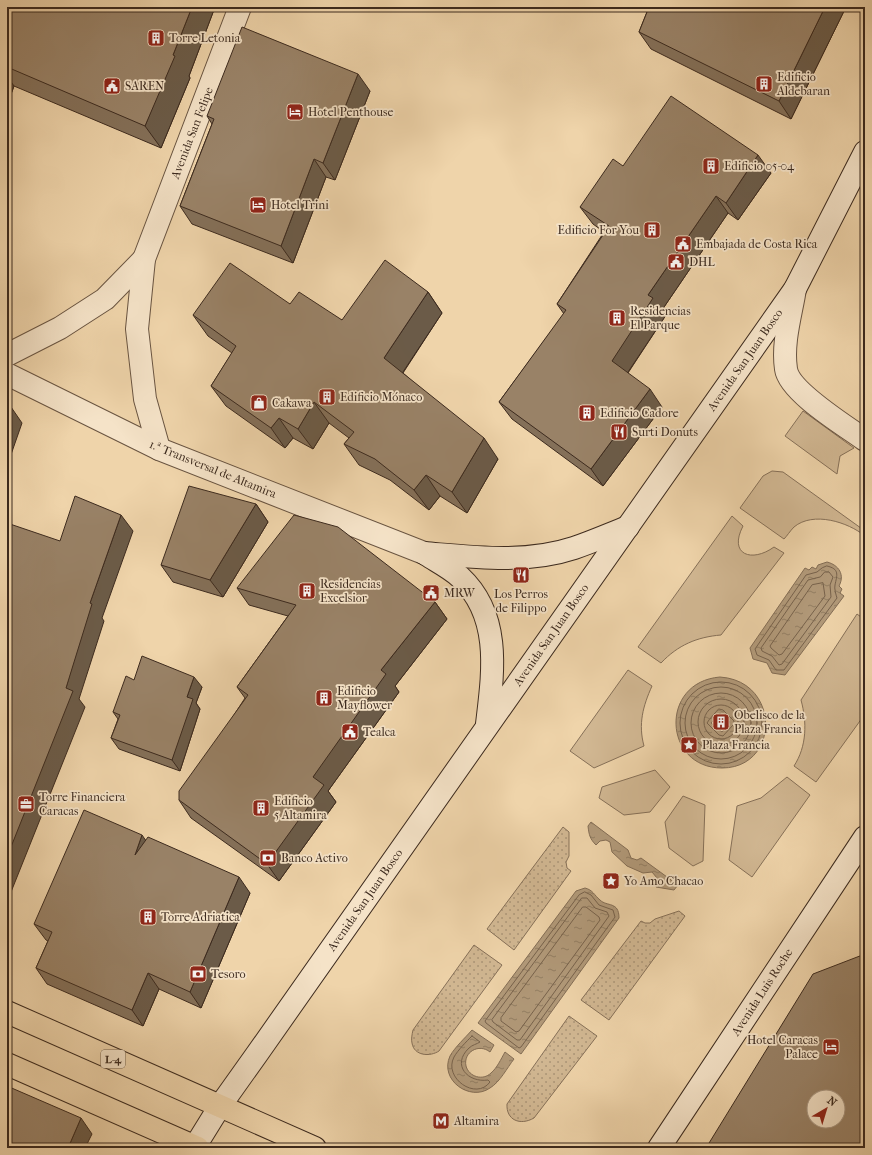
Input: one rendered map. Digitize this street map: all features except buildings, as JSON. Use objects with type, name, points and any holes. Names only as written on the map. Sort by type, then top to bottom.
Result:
[{"type":"main road","name":"Avenida San Felipe","points":[[159,449],[145,399],[137,329],[144,259],[240,7]]},
{"type":"main road","name":"Avenida San Juan Bosco","points":[[196,1148],[220,1106],[795,289],[865,152]]},
{"type":"main road","name":"Avenida San Felipe","points":[[7,355],[60,328],[105,299],[144,259]]},
{"type":"main road","points":[[795,289],[785,351],[786,371],[803,395],[865,440]]},
{"type":"main road","name":"1.ª Transversal de Altamira","points":[[7,374],[159,449],[424,554]]},
{"type":"main road","points":[[424,554],[472,558],[523,558],[572,549],[628,527]]},
{"type":"main road","points":[[424,554],[460,577],[476,596],[484,615],[492,642],[493,666],[487,726]]},
{"type":"main road","name":"Avenida Luis Roche","points":[[659,1148],[865,837]]},
{"type":"main road","name":"L-4","points":[[7,1012],[316,1148]]},
{"type":"main road","points":[[7,1064],[196,1148]]},
{"type":"shaded area","points":[[803,411],[854,448],[840,456],[837,474],[785,436]]},
{"type":"shaded area","points":[[772,471],[783,472],[865,531],[865,536],[849,526],[830,520],[820,519],[802,522],[794,527],[784,539],[740,508],[763,476]]},
{"type":"shaded area","points":[[732,516],[743,526],[738,544],[740,550],[751,555],[758,555],[774,547],[784,553],[721,635],[688,643],[674,651],[661,663],[638,647]]},
{"type":"shaded area","points":[[857,614],[865,620],[865,714],[816,782],[794,766],[804,742],[805,734],[801,700]]},
{"type":"shaded area","points":[[628,670],[652,686],[642,715],[641,730],[644,746],[594,768],[570,751]]},
{"type":"shaded area","points":[[655,770],[670,787],[650,812],[624,815],[599,798],[602,787]]},
{"type":"shaded area","points":[[787,777],[810,795],[752,877],[729,860],[737,806],[761,798]]},
{"type":"shaded area","points":[[683,796],[705,805],[703,861],[693,866],[669,848],[665,822]]},
{"type":"shaded area","points":[[563,827],[569,832],[569,856],[566,862],[567,868],[571,871],[514,950],[487,929]]},
{"type":"shaded area","points":[[679,911],[685,916],[609,1020],[581,1000],[641,921],[650,923],[655,919]]},
{"type":"shaded area","points":[[474,945],[502,965],[439,1051],[427,1055],[419,1053],[413,1047],[413,1030]]},
{"type":"shaded area","points":[[569,1016],[597,1036],[534,1118],[519,1121],[511,1118],[507,1110],[507,1104]]},
{"type":"water","points":[[827,562],[835,565],[840,571],[841,582],[839,586],[842,589],[840,593],[844,596],[785,675],[772,673],[767,663],[753,659],[750,648],[805,568],[809,570],[812,567],[816,569],[818,565]]},
{"type":"water","points":[[720,677],[740,682],[754,693],[763,708],[766,724],[763,740],[755,754],[741,764],[722,768],[702,764],[688,754],[679,741],[676,724],[678,708],[686,693],[700,682]],"holes":[[[720,713],[730,722],[722,732],[711,723]]]},
{"type":"water","points":[[591,822],[628,850],[631,858],[637,860],[641,858],[678,885],[674,890],[656,887],[657,878],[652,872],[643,873],[627,866],[612,852],[610,842],[606,840],[600,841],[596,845],[591,839],[589,832],[588,826]]},
{"type":"water","points":[[585,888],[592,891],[603,902],[615,907],[619,918],[521,1054],[478,1023],[576,891]]},
{"type":"water","points":[[472,1030],[494,1045],[490,1052],[481,1048],[473,1050],[469,1053],[466,1066],[470,1073],[477,1077],[484,1077],[488,1075],[495,1069],[505,1052],[514,1059],[497,1082],[482,1092],[466,1090],[458,1086],[449,1073],[448,1065],[450,1056]]},
{"type":"place","name":"Torre Letonia","points":[[156,38]]},
{"type":"place","name":"Edificio Aldebaran","points":[[764,84]]},
{"type":"place","name":"SAREN","points":[[112,86]]},
{"type":"place","name":"Hotel Penthouse","points":[[295,112]]},
{"type":"place","name":"Edificio 05-04","points":[[711,166]]},
{"type":"place","name":"Hotel Trini","points":[[258,205]]},
{"type":"place","name":"Edificio For You","points":[[652,230]]},
{"type":"place","name":"Embajada de Costa Rica","points":[[683,244]]},
{"type":"place","name":"DHL","points":[[676,262]]},
{"type":"place","name":"Residencias El Parque","points":[[617,318]]},
{"type":"place","name":"Edificio Mónaco","points":[[327,397]]},
{"type":"place","name":"Cakawa","points":[[259,403]]},
{"type":"place","name":"Edificio Cadore","points":[[587,413]]},
{"type":"place","name":"Surti Donuts","points":[[619,432]]},
{"type":"place","name":"Los Perros de Filippo","points":[[521,575]]},
{"type":"place","name":"Residencias Excelsior","points":[[307,591]]},
{"type":"place","name":"MRW","points":[[431,593]]},
{"type":"place","name":"Edificio Mayflower","points":[[324,698]]},
{"type":"place","name":"Obelisco de la Plaza Francia","points":[[721,722]]},
{"type":"place","name":"Tealca","points":[[350,732]]},
{"type":"place","name":"Plaza Francia","points":[[689,745]]},
{"type":"place","name":"Torre Financiera Caracas","points":[[26,804]]},
{"type":"place","name":"Edificio 5 Altamira","points":[[261,808]]},
{"type":"place","name":"Banco Activo","points":[[268,858]]},
{"type":"place","name":"Yo Amo Chacao","points":[[611,881]]},
{"type":"place","name":"Torre Adriatica","points":[[148,917]]},
{"type":"place","name":"Tesoro","points":[[198,974]]},
{"type":"place","name":"Hotel Caracas Palace","points":[[831,1047]]},
{"type":"place","name":"Altamira","points":[[441,1121]]}]
